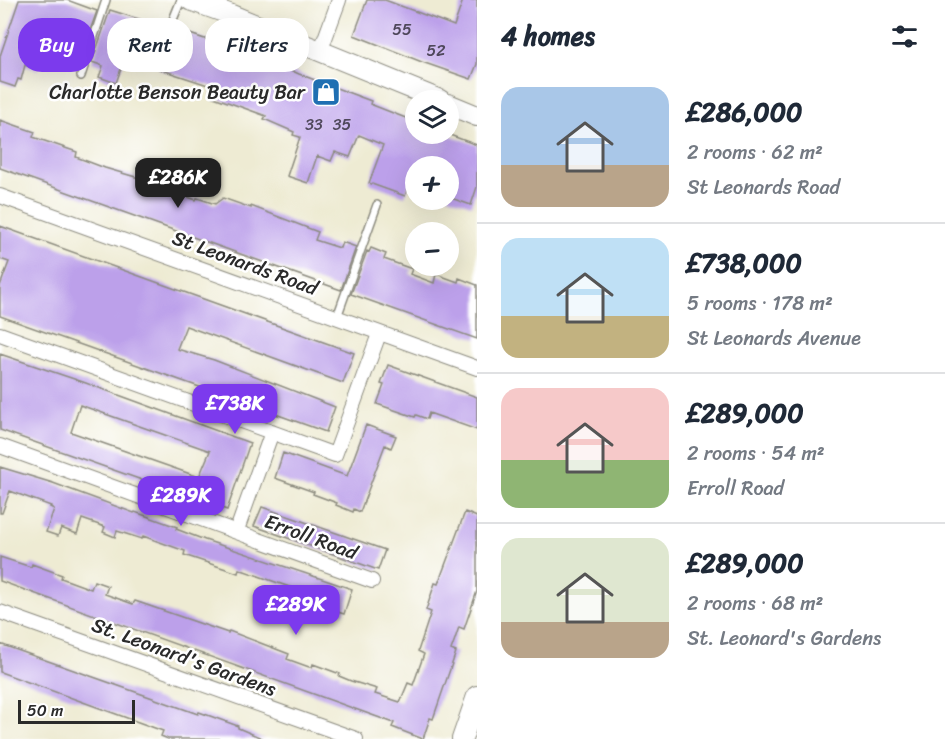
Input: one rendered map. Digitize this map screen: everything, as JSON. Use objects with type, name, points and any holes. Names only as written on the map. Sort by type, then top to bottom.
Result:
[{"type":"main road","points":[[190,0],[230,10],[320,52],[415,90]]},
{"type":"main road","points":[[459,109],[477,116]]},
{"type":"main road","points":[[462,739],[477,696]]},
{"type":"street","points":[[320,52],[339,0]]},
{"type":"street","name":"St Leonards Road","points":[[0,196],[477,368]]},
{"type":"street","points":[[0,334],[335,455],[379,334]]},
{"type":"street","name":"Erroll Road","points":[[237,530],[272,432]]},
{"type":"street","name":"Erroll Road","points":[[0,446],[372,580]]},
{"type":"street","name":"St. Leonard's Gardens","points":[[0,612],[356,739]]},
{"type":"lane","points":[[81,76],[106,0]]},
{"type":"lane","points":[[174,18],[181,0]]},
{"type":"lane","points":[[337,317],[377,205]]},
{"type":"building","points":[[19,0],[67,0],[97,11],[94,18],[18,18],[18,72],[23,72],[21,80],[18,79],[15,87],[0,82],[0,56]]},
{"type":"building","points":[[367,0],[385,0],[454,26],[463,0],[477,0],[477,64],[471,79],[354,35]]},
{"type":"building","points":[[110,10],[135,18],[107,18]]},
{"type":"building","points":[[107,19],[107,72],[120,72],[116,83],[99,77],[103,66],[95,63],[95,53]]},
{"type":"building","points":[[193,35],[205,39],[205,72],[295,72],[371,101],[370,104],[405,118],[405,144],[459,144],[459,138],[477,145],[477,187],[471,205],[459,201],[459,156],[405,156],[405,196],[369,183],[383,145],[359,135],[350,157],[335,152],[331,161],[317,156],[308,183],[287,176],[300,137],[264,119],[266,116],[211,96],[214,87],[168,72],[193,72]]},
{"type":"building","points":[[0,120],[35,132],[33,137],[77,152],[76,157],[105,168],[139,178],[140,172],[159,179],[156,185],[196,200],[197,198],[215,204],[223,198],[251,208],[251,206],[318,232],[315,240],[340,248],[342,242],[356,247],[341,290],[0,168]]},
{"type":"building","points":[[0,226],[354,353],[343,383],[186,326],[177,349],[214,360],[335,407],[326,432],[0,316],[0,286],[9,262],[0,259]]},
{"type":"building","points":[[371,248],[386,254],[384,259],[405,266],[405,276],[415,276],[434,283],[436,276],[458,282],[459,278],[477,285],[477,339],[351,294],[367,251],[369,252]]},
{"type":"building","points":[[0,354],[250,443],[227,510],[0,430]],"holes":[[[80,405],[210,451],[199,477],[71,432]]]},
{"type":"building","points":[[388,365],[477,397],[477,430],[429,413],[427,419],[416,415],[415,417],[377,404]]},
{"type":"building","points":[[366,425],[396,436],[391,448],[385,445],[360,512],[354,509],[353,512],[313,494],[314,492],[275,478],[283,453],[347,476]]},
{"type":"building","points":[[0,467],[53,483],[177,527],[176,529],[205,540],[352,589],[344,614],[310,603],[312,595],[239,569],[238,573],[184,555],[185,551],[143,536],[142,539],[117,531],[115,537],[103,532],[105,527],[82,519],[77,534],[61,528],[58,536],[46,532],[54,509],[10,491],[2,513],[0,513]]},
{"type":"building","points":[[262,507],[385,550],[378,570],[254,526]]},
{"type":"building","points":[[465,512],[477,517],[477,591],[464,629],[459,627],[451,650],[456,652],[433,719],[430,718],[423,739],[392,727],[394,723],[0,581],[0,557],[31,567],[32,564],[91,589],[94,581],[108,586],[105,594],[133,604],[135,601],[228,633],[229,631],[289,654],[287,659],[309,667],[313,664],[340,674],[339,676],[351,681],[377,689],[375,694],[400,702],[408,683],[413,685],[424,654],[418,651],[431,612],[426,610]]},
{"type":"building","points":[[0,644],[238,726],[264,739],[168,739],[161,736],[163,731],[0,672]]},
{"type":"place","name":"Charlotte Benson Beauty Bar","points":[[326,92]]}]
